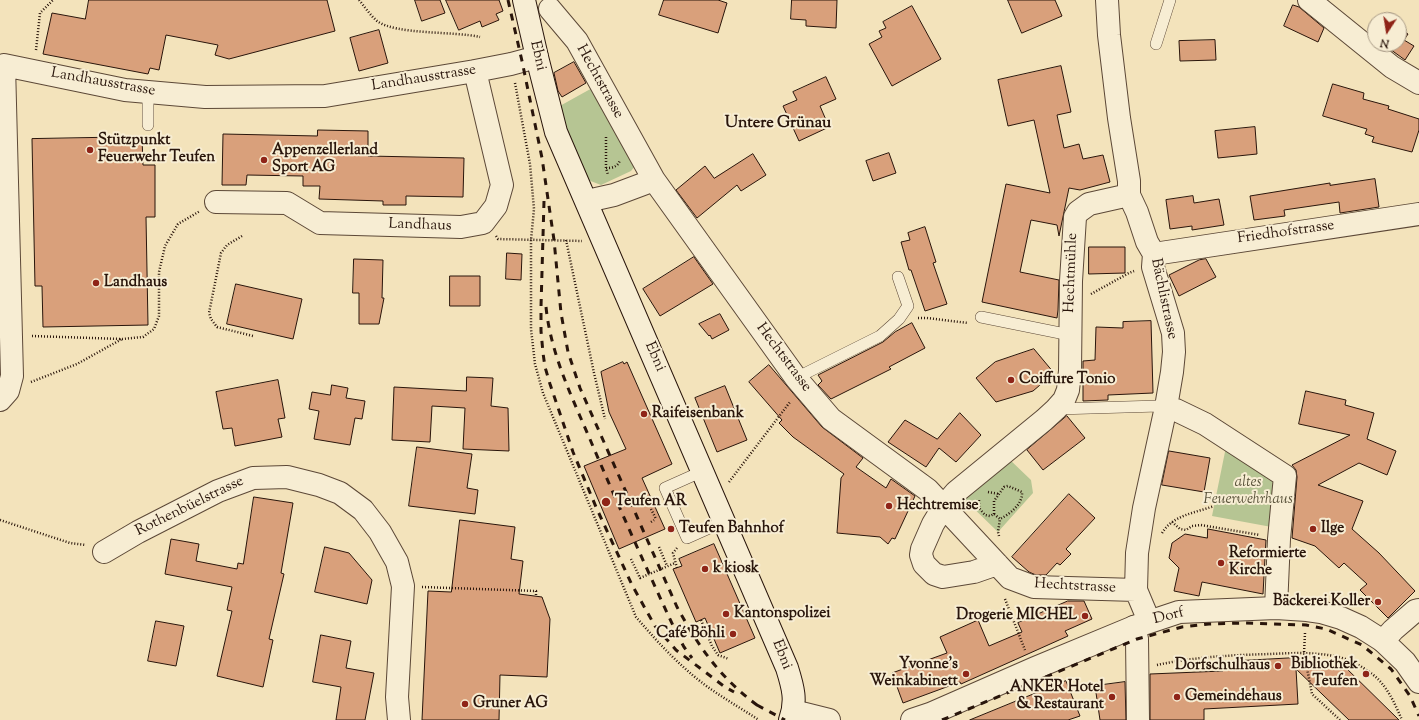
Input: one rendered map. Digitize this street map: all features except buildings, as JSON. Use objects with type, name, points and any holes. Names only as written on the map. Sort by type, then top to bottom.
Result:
[{"type":"street","name":"Ebni","points":[[524,0],[556,132],[725,521],[787,668],[793,694],[791,715]]},
{"type":"street","name":"Bächlistrasse","points":[[1107,0],[1109,35],[1119,118],[1129,181],[1129,195],[1137,212],[1154,260],[1173,333],[1174,352],[1166,407],[1140,529],[1137,553],[1136,590],[1142,624],[1137,639],[1138,720]]},
{"type":"street","points":[[1309,0],[1392,67],[1419,83]]},
{"type":"street","name":"Hechtstrasse","points":[[550,9],[577,40],[654,180],[800,382],[831,419],[928,490],[1004,571],[1034,587],[1136,590]]},
{"type":"street","name":"Landhausstrasse","points":[[4,396],[12,376],[4,65],[124,90],[205,96],[325,96],[475,71],[537,57]]},
{"type":"street","points":[[475,71],[502,185],[496,206],[483,223]]},
{"type":"street","points":[[587,201],[614,195],[654,180]]},
{"type":"street","name":"Hechtmühle","points":[[1056,409],[1064,400],[1068,390],[1070,371],[1070,313],[1075,217],[1078,212],[1089,204],[1129,195]]},
{"type":"street","name":"Landhaus","points":[[216,202],[287,203],[320,223],[461,228],[483,223]]},
{"type":"street","name":"Friedhofstrasse","points":[[1154,260],[1419,214]]},
{"type":"street","points":[[1166,407],[1176,410],[1205,424],[1285,476],[1279,539],[1276,608]]},
{"type":"street","points":[[1004,571],[974,572],[943,577],[934,574],[924,564],[921,555],[922,549],[933,524],[944,506],[956,492],[1056,409]]},
{"type":"street","name":"Rothenbüelstrasse","points":[[98,549],[138,532],[218,491],[253,478],[287,477],[318,485],[340,493],[363,510],[380,532],[397,562],[403,586],[396,697],[399,720]]},
{"type":"street","name":"Dorf","points":[[912,720],[1142,624],[1179,612],[1276,608],[1307,610],[1342,618],[1361,627],[1383,641],[1405,662],[1419,682]]},
{"type":"street","points":[[1383,641],[1415,611],[1419,610]]},
{"type":"street","points":[[791,715],[829,720]]},
{"type":"lane","points":[[1156,44],[1170,0]]},
{"type":"lane","points":[[148,92],[148,124]]},
{"type":"lane","points":[[800,382],[880,336],[899,319],[908,306],[898,277]]},
{"type":"lane","points":[[981,317],[1070,335]]},
{"type":"lane","points":[[1056,409],[1166,407]]},
{"type":"lane","points":[[703,471],[665,488],[687,538],[725,521]]},
{"type":"path","points":[[33,71],[40,13],[53,0]]},
{"type":"path","points":[[359,0],[378,21],[391,26],[407,30],[468,35],[480,38]]},
{"type":"path","points":[[511,64],[530,164],[534,209],[531,240],[531,330],[535,364],[543,393],[636,617],[658,643],[685,668],[715,692],[760,720]]},
{"type":"path","points":[[607,132],[606,168],[609,182]]},
{"type":"path","points":[[606,145],[612,148]]},
{"type":"path","points":[[606,168],[619,164],[619,155]]},
{"type":"path","points":[[10,337],[34,336],[122,339],[143,337],[154,329],[159,316],[159,272],[165,246],[178,224],[216,202]]},
{"type":"path","points":[[483,223],[498,239],[588,241]]},
{"type":"path","points":[[242,236],[227,245],[221,253],[209,313],[211,319],[217,327],[253,336]]},
{"type":"path","points":[[566,240],[605,419]]},
{"type":"path","points":[[1070,313],[1083,299],[1100,288],[1154,260]]},
{"type":"path","points":[[899,319],[927,318],[969,323],[981,317]]},
{"type":"path","points":[[4,396],[77,364],[122,339]]},
{"type":"path","points":[[724,488],[800,382]]},
{"type":"path","points":[[994,514],[994,501],[1004,487],[1008,486],[1022,492],[1020,503],[1006,516],[1000,519]]},
{"type":"path","points":[[984,491],[999,494]]},
{"type":"path","points":[[980,494],[979,508],[985,515],[990,516],[994,514]]},
{"type":"path","points":[[1161,538],[1162,532],[1172,522],[1186,515],[1214,506]]},
{"type":"path","points":[[651,509],[654,520]]},
{"type":"path","points":[[994,514],[1000,519]]},
{"type":"path","points":[[1000,519],[998,532],[1000,537]]},
{"type":"path","points":[[0,520],[70,544],[98,549]]},
{"type":"path","points":[[1172,522],[1180,529],[1186,530],[1192,526],[1205,525],[1279,539]]},
{"type":"path","points":[[677,568],[673,553],[687,538]]},
{"type":"path","points":[[659,547],[668,566]]},
{"type":"path","points":[[631,559],[640,578],[675,563]]},
{"type":"path","points":[[1004,571],[1004,594],[1024,648]]},
{"type":"path","points":[[419,586],[536,591],[536,596]]},
{"type":"path","points":[[701,620],[712,646],[718,655],[729,659]]},
{"type":"path","points":[[1305,633],[1304,653],[1312,694],[1340,720]]},
{"type":"path","points":[[1156,665],[1178,660],[1210,657],[1304,653],[1335,656],[1358,665],[1373,675],[1386,690],[1396,706],[1402,720]]},
{"type":"green space","points":[[594,87],[635,166],[631,171],[601,185],[588,180],[558,107]]},
{"type":"green space","name":"altes Feuerwehrhaus","points":[[1227,442],[1281,478],[1277,528],[1212,516]]},
{"type":"green space","points":[[1008,458],[1031,480],[1033,493],[998,532],[963,498]]},
{"type":"railway","points":[[508,0],[542,158],[554,240],[561,313],[568,352],[580,388],[677,607],[703,650],[734,686],[761,708]]},
{"type":"railway","points":[[544,201],[541,307],[543,353],[550,384],[573,452],[596,507],[632,585],[655,626],[676,650],[725,687],[734,692]]},
{"type":"railway","points":[[546,307],[553,343],[570,394],[665,609],[684,647],[692,658]]},
{"type":"railway","points":[[942,720],[1137,639],[1182,627],[1209,624],[1245,623],[1306,625],[1326,629],[1362,645],[1391,669],[1410,696],[1419,716]]},
{"type":"railway","points":[[757,705],[785,720]]},
{"type":"place","name":"Stützpunkt Feuerwehr Teufen","points":[[90,150]]},
{"type":"place","name":"Appenzellerland Sport AG","points":[[264,160]]},
{"type":"place","name":"Landhaus","points":[[96,283]]},
{"type":"place","name":"Coiffure Tonio","points":[[1011,380]]},
{"type":"place","name":"Raifeisenbank","points":[[644,414]]},
{"type":"place","name":"Teufen AR","points":[[606,502]]},
{"type":"place","name":"Hechtremise","points":[[889,506]]},
{"type":"place","name":"Teufen Bahnhof","points":[[671,529]]},
{"type":"place","name":"Ilge","points":[[1313,529]]},
{"type":"place","name":"Reformierte Kirche","points":[[1221,563]]},
{"type":"place","name":"k kiosk","points":[[705,569]]},
{"type":"place","name":"Bäckerei Koller","points":[[1378,602]]},
{"type":"place","name":"Kantonspolizei","points":[[726,614]]},
{"type":"place","name":"Drogerie MICHEL","points":[[1085,616]]},
{"type":"place","name":"Café Böhli","points":[[733,634]]},
{"type":"place","name":"Dorfschulhaus","points":[[1278,666]]},
{"type":"place","name":"Yvonne's Weinkabinett","points":[[966,674]]},
{"type":"place","name":"Bibliothek Teufen","points":[[1366,674]]},
{"type":"place","name":"ANKER Hotel & Restaurant","points":[[1112,697]]},
{"type":"place","name":"Gemeindehaus","points":[[1177,697]]},
{"type":"place","name":"Gruner AG","points":[[465,704]]},
{"type":"district","name":"Untere Grünau","points":[[778,124]]}]
